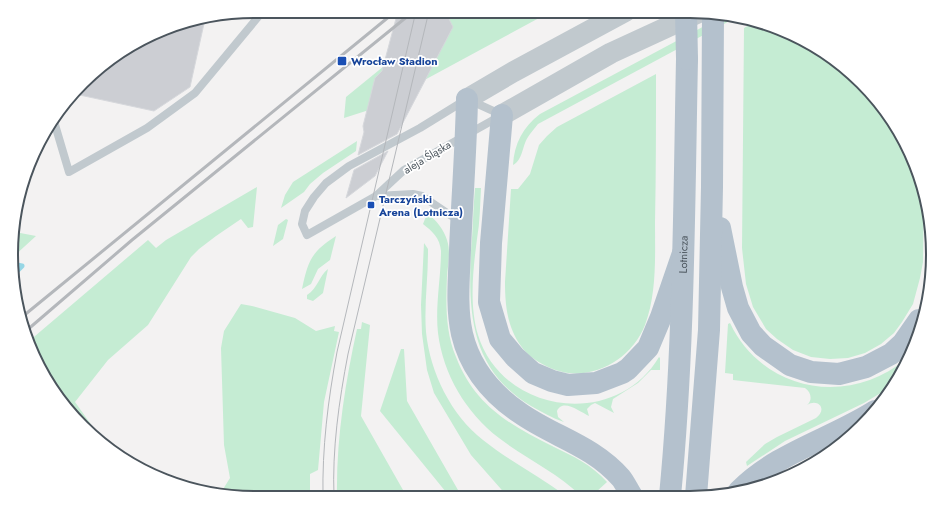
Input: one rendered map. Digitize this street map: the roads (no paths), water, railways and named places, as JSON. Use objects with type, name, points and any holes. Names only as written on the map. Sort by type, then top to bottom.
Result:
[{"type":"main road","name":"Lotnicza","points":[[670,491],[679,391],[687,59],[686,18]]},
{"type":"main road","points":[[696,491],[708,330],[712,187],[713,20]]},
{"type":"main road","points":[[467,99],[461,223],[459,316],[463,336],[474,365],[486,384],[507,405],[523,416],[588,450],[603,460],[622,479],[629,491]]},
{"type":"main road","points":[[502,114],[491,243],[489,302],[500,339],[515,357],[533,373],[552,381],[568,385],[596,383],[622,373],[628,369],[648,348],[661,317],[683,253]]},
{"type":"main road","points":[[712,187],[732,287],[738,308],[751,333],[763,346],[790,365],[811,372],[839,374],[866,368],[891,354],[903,343],[915,326]]},
{"type":"main road","points":[[747,484],[754,477],[782,459],[854,424]]},
{"type":"street","name":"aleja Śląska","points":[[467,99],[520,68],[613,18]]},
{"type":"street","name":"aleja Śląska","points":[[502,114],[611,53],[687,18]]},
{"type":"lane","points":[[56,127],[69,172],[147,128],[195,93],[257,18]]},
{"type":"lane","points":[[467,99],[502,114]]},
{"type":"lane","name":"aleja Śląska","points":[[467,99],[420,128],[349,166],[326,183],[314,197],[305,212],[302,224],[307,234],[376,196],[404,170],[502,114]]},
{"type":"lane","points":[[376,196],[413,194],[422,196],[461,223]]},
{"type":"waterway","points":[[19,265],[22,266],[19,269]]},
{"type":"tram line","points":[[323,491],[326,424],[337,352],[414,18]]},
{"type":"tram line","points":[[334,491],[334,461],[337,425],[348,354],[427,18]]},
{"type":"railway","points":[[26,314],[387,18]]},
{"type":"railway","points":[[30,328],[132,240],[405,18]]},
{"type":"place","name":"Wrocław Stadion","points":[[342,61]]},
{"type":"place","name":"Tarczyński Arena (Lotnicza)","points":[[371,205]]}]
